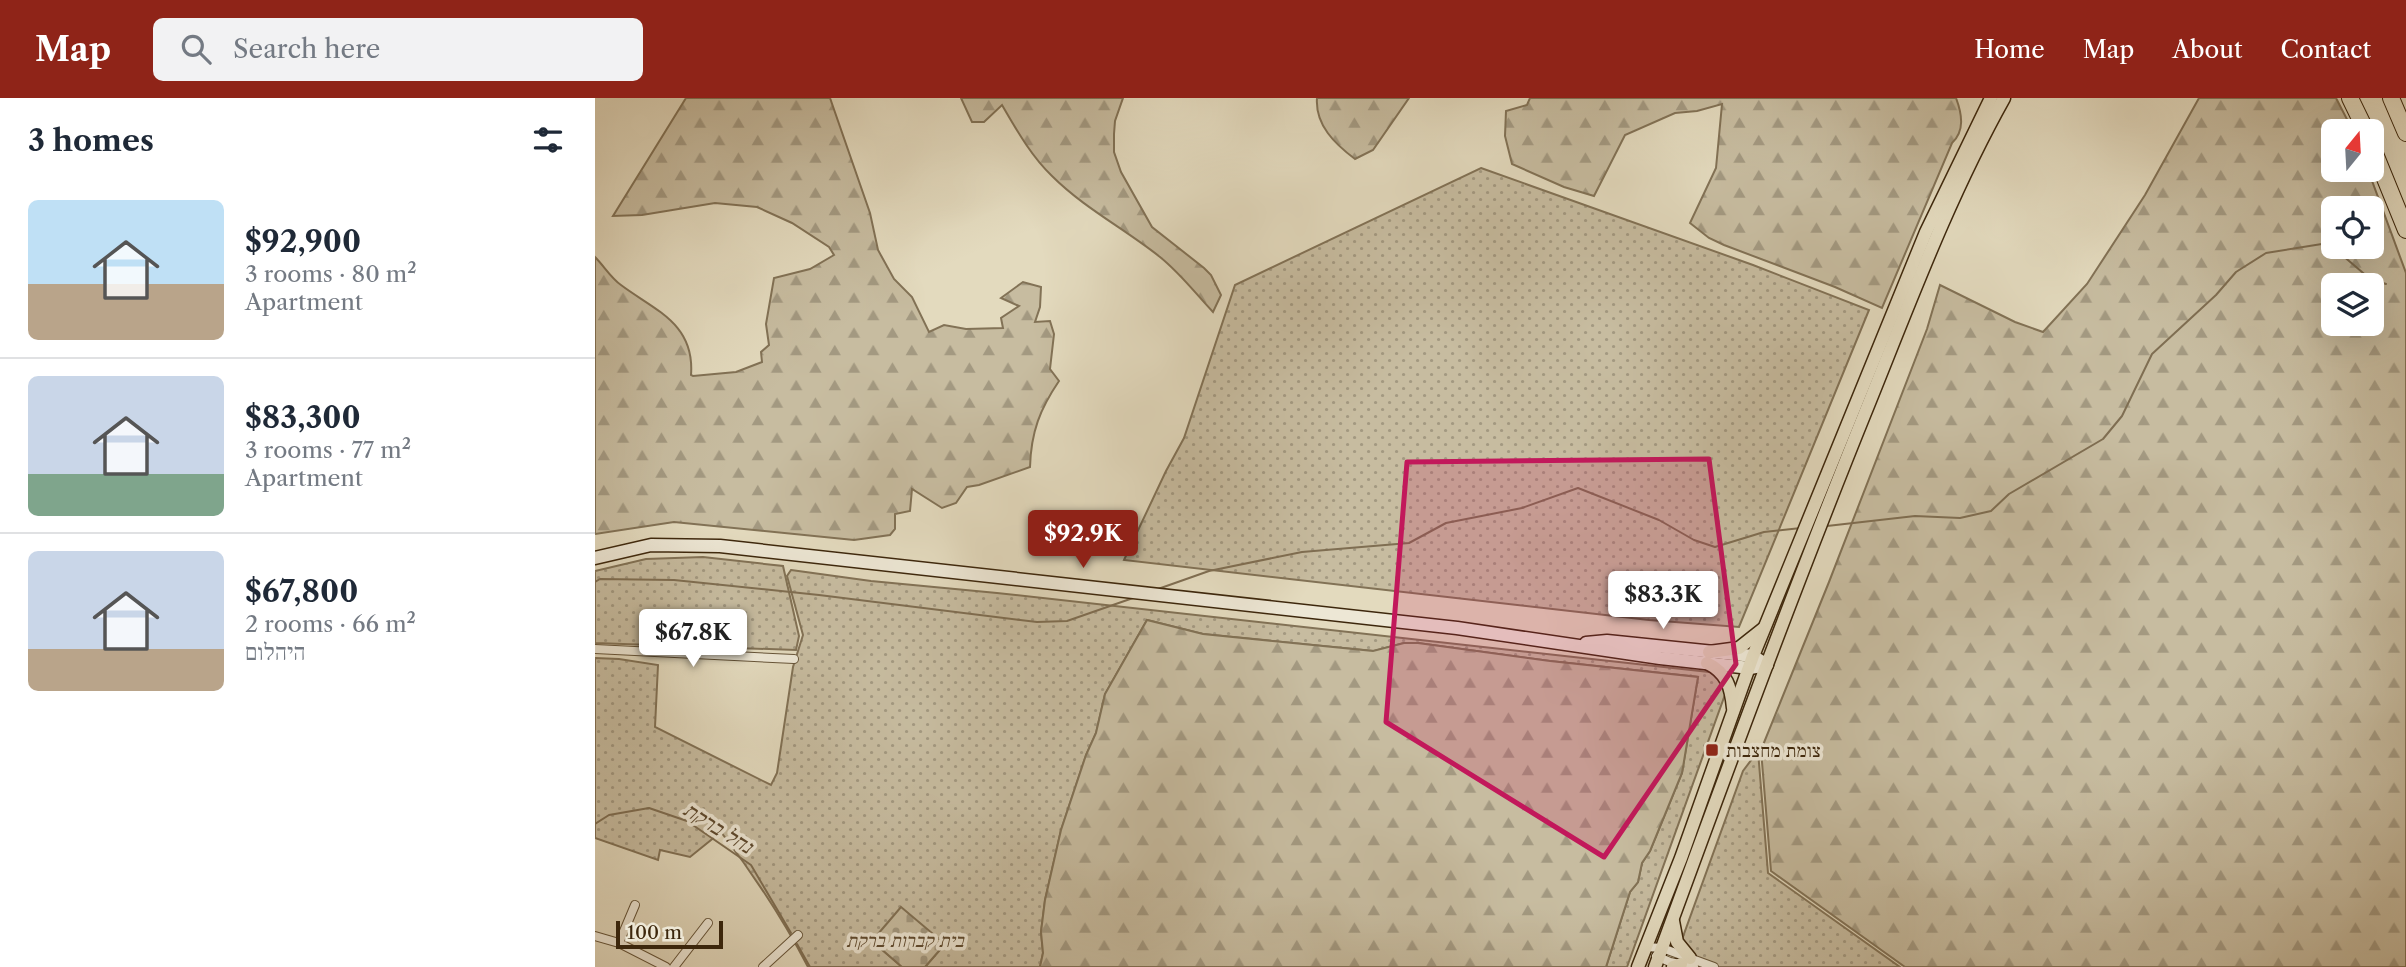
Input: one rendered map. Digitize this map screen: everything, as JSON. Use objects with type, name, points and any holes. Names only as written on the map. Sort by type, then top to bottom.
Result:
[{"type":"highway","points":[[2350,98],[2360,119]]},
{"type":"highway","points":[[2391,98],[2406,133]]},
{"type":"highway","points":[[2384,176],[2406,229]]},
{"type":"main road","points":[[1638,967],[1681,858],[1752,662],[1926,232],[1991,98]]},
{"type":"main road","points":[[1658,957],[1799,576],[1932,247],[1972,159],[2004,98]]},
{"type":"main road","points":[[595,558],[651,545],[720,545],[1457,628],[1573,644],[1607,652],[1708,658],[1767,665]]},
{"type":"main road","points":[[1708,658],[1747,643],[1768,624]]},
{"type":"main road","points":[[1708,658],[1721,670],[1728,683],[1733,711]]},
{"type":"main road","points":[[1673,918],[1677,942],[1685,964]]},
{"type":"street","points":[[595,649],[794,659]]},
{"type":"street","points":[[619,943],[635,905]]},
{"type":"street","points":[[674,967],[708,923]]},
{"type":"street","points":[[764,967],[798,934]]},
{"type":"street","points":[[595,936],[619,943],[666,967]]},
{"type":"street","points":[[1646,947],[1658,957],[1685,964],[1714,967]]},
{"type":"highlighted area","points":[[1709,459],[1736,664],[1604,857],[1386,722],[1407,462]]},
{"type":"green space","points":[[686,98],[830,98],[870,213],[878,250],[894,279],[912,297],[929,332],[944,325],[966,329],[1003,328],[1001,318],[1019,306],[1001,298],[1023,282],[1041,287],[1040,307],[1035,322],[1050,321],[1054,334],[1050,369],[1059,381],[1038,421],[1032,443],[1030,467],[967,487],[956,503],[942,508],[912,489],[910,511],[895,514],[895,529],[890,535],[854,540],[674,522],[595,534],[595,257],[617,282],[659,311],[679,330],[686,343],[693,376],[736,372],[762,362],[761,352],[769,345],[766,324],[774,278],[810,269],[834,255],[829,247],[792,223],[757,207],[715,203],[642,215],[613,216]]},
{"type":"green space","points":[[961,98],[1123,98],[1115,121],[1114,134],[1114,152],[1121,172],[1152,227],[1211,275],[1221,295],[1213,312],[1160,257],[1064,188],[1031,151],[1002,105],[984,122],[972,122]]},
{"type":"green space","points":[[1317,98],[1409,98],[1373,150],[1355,159],[1340,147],[1323,125],[1317,108]]},
{"type":"green space","points":[[1530,98],[1956,98],[1961,128],[1952,143],[1882,308],[1724,245],[1709,238],[1690,223],[1716,168],[1722,104],[1697,111],[1675,113],[1625,135],[1594,196],[1564,187],[1512,164],[1505,136],[1506,111],[1527,105]]},
{"type":"green space","points":[[2199,98],[2336,98],[2347,119],[2321,119],[2321,182],[2372,182],[2378,196],[2321,196],[2321,259],[2384,259],[2384,213],[2406,273],[2406,967],[1905,967],[1771,871],[1761,750],[1927,329],[1940,285],[2015,322],[2043,332],[2087,284],[2145,195]]},
{"type":"green space","points":[[1481,168],[1753,265],[1869,310],[1739,627],[1649,620],[1124,560],[1184,438],[1235,285]]},
{"type":"green space","points":[[703,557],[783,566],[799,636],[796,650],[595,643],[595,571],[646,559]]},
{"type":"green space","points":[[791,570],[1718,673],[1727,689],[1627,967],[1606,967],[1630,892],[1638,882],[1642,863],[1650,851],[1682,773],[1698,677],[1418,643],[1404,643],[1374,651],[1203,634],[1147,620],[1105,694],[1096,733],[1061,830],[1045,900],[1040,967],[925,967],[945,944],[872,941],[902,967],[808,967],[789,932],[721,832],[690,857],[660,850],[658,860],[595,838],[595,658],[658,665],[655,727],[771,785],[777,773],[793,667],[803,635],[787,576]]},
{"type":"green space","points":[[1147,620],[1203,634],[1373,651],[1404,643],[1418,643],[1698,677],[1682,773],[1650,851],[1642,863],[1638,882],[1630,892],[1606,967],[1040,967],[1045,900],[1061,830],[1096,733],[1105,694]]},
{"type":"green space","points":[[1758,751],[1768,873],[1900,967],[1672,967],[1743,771]]},
{"type":"green space","name":"בית קברות ברקת","points":[[901,907],[945,944],[925,967],[902,967],[872,941]]},
{"type":"waterway","points":[[1827,526],[1915,516],[1960,518],[1991,511],[2009,494],[2103,439],[2122,416],[2152,354],[2216,295],[2236,272],[2266,253],[2328,243],[2369,278],[2386,284]]},
{"type":"waterway","points":[[1158,589],[1209,571],[1302,552],[1409,543],[1446,523],[1522,508],[1578,488],[1659,520],[1694,540],[1715,547],[1764,532],[1801,528]]},
{"type":"waterway","points":[[595,582],[600,579],[674,580],[1037,622],[1067,621],[1133,598]]},
{"type":"waterway","name":"נחל ברקת","points":[[595,824],[609,815],[649,808],[687,821],[751,865],[791,933]]},
{"type":"waterway","name":"נחל ברקת","points":[[797,944],[810,967]]},
{"type":"place","name":"צומת מחצבות","points":[[1712,750]]}]
